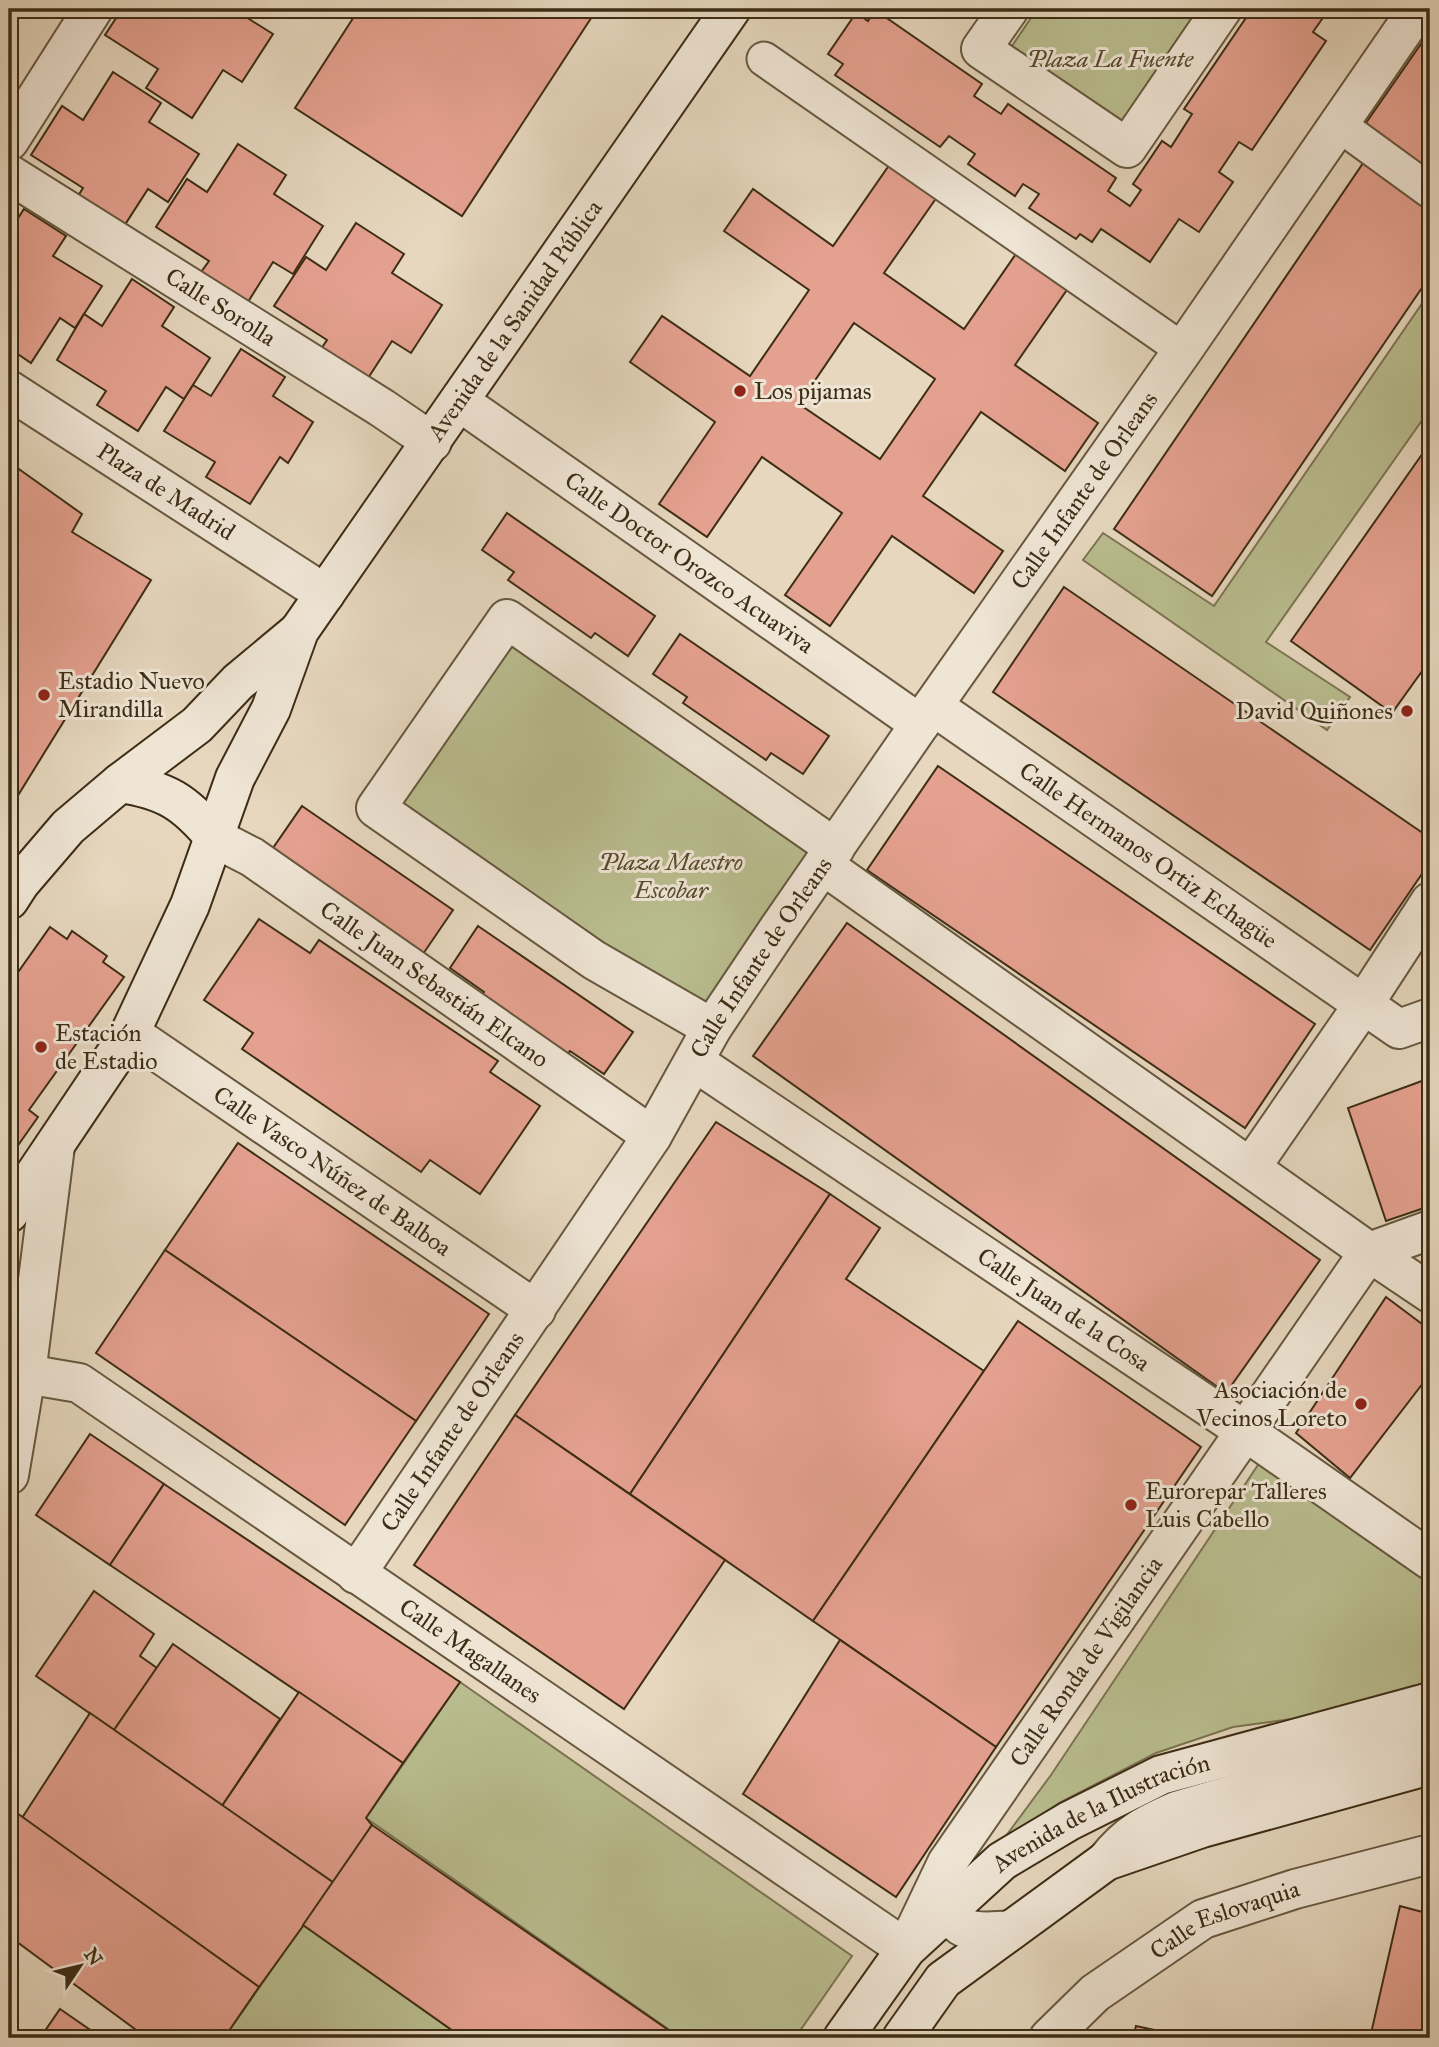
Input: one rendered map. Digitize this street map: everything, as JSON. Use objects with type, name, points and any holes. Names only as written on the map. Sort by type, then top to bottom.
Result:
[{"type":"street","points":[[9,141],[93,9]]},
{"type":"street","name":"Avenida de la Sanidad Pública","points":[[9,900],[20,883],[68,827],[120,783],[197,725],[238,682],[299,631],[732,9]]},
{"type":"street","points":[[1010,9],[981,50],[1127,148],[1223,9]]},
{"type":"street","name":"Calle Infante de Orleans","points":[[356,1574],[652,1136],[712,1028],[926,715],[1184,350],[1418,9]]},
{"type":"street","points":[[764,59],[1184,350]]},
{"type":"street","points":[[1338,124],[1430,191]]},
{"type":"street","name":"Calle Sorolla","points":[[9,174],[432,442]]},
{"type":"street","name":"Plaza de Madrid","points":[[9,390],[325,594]]},
{"type":"street","name":"Calle Doctor Orozco Acuaviva","points":[[460,402],[926,715]]},
{"type":"street","points":[[712,1028],[594,960],[376,808],[507,619],[1251,1167],[1430,1293]]},
{"type":"street","name":"Avenida de la Sanidad Pública","points":[[9,1213],[130,1033],[190,905],[235,778],[271,709],[299,631]]},
{"type":"street","name":"Calle Hermanos Ortiz Echagüe","points":[[926,715],[1399,1029],[1430,1018]]},
{"type":"street","points":[[120,783],[148,788],[173,798],[198,818],[215,838]]},
{"type":"street","name":"Calle Juan Sebastián Elcano","points":[[215,838],[252,858],[652,1136]]},
{"type":"street","points":[[1251,1167],[1363,1005],[1430,902]]},
{"type":"street","name":"Calle Vasco Núñez de Balboa","points":[[130,1033],[536,1310]]},
{"type":"street","name":"Calle Juan de la Cosa","points":[[695,1062],[1245,1431],[1430,1560]]},
{"type":"street","points":[[9,1475],[50,1205],[55,1146]]},
{"type":"street","points":[[1369,1252],[1430,1230]]},
{"type":"street","name":"Calle Ronda de Vigilancia","points":[[906,1949],[947,1863],[1369,1252]]},
{"type":"street","name":"Calle Magallanes","points":[[26,1374],[79,1383],[906,1949]]},
{"type":"street","name":"Avenida de la Ilustración","points":[[843,2038],[906,1949],[1002,1861],[1069,1821],[1161,1775],[1430,1702]]},
{"type":"street","points":[[1106,1861],[1122,1840],[1147,1824],[1176,1811],[1410,1743],[1430,1728]]},
{"type":"street","name":"Avenida de la Ilustración","points":[[902,2038],[943,1980],[1106,1861],[1202,1828],[1430,1765]]},
{"type":"street","name":"Calle Eslovaquia","points":[[1049,2038],[1096,1993],[1203,1919],[1295,1889],[1430,1854]]},
{"type":"street","points":[[947,1863],[948,1911],[956,1922],[967,1929],[981,1932],[1011,1930]]},
{"type":"green space","name":"Plaza La Fuente","points":[[1037,9],[1205,9],[1123,127],[1010,49]]},
{"type":"green space","points":[[1430,292],[1430,409],[1266,642],[1350,697],[1327,730],[1083,560],[1103,533],[1214,606]]},
{"type":"green space","name":"Plaza Maestro Escobar","points":[[507,634],[820,852],[701,1024],[388,807]]},
{"type":"green space","points":[[1260,1462],[1430,1578],[1430,1688],[1313,1716],[1233,1727],[1156,1753],[1059,1803],[1000,1844],[1051,1775]]},
{"type":"green space","points":[[460,1682],[852,1956],[795,2038],[681,2038],[366,1818]]},
{"type":"green space","points":[[303,1925],[463,2038],[224,2038]]},
{"type":"building","points":[[122,9],[233,9],[273,34],[242,82],[223,70],[192,118],[146,88],[158,69],[105,35]]},
{"type":"building","points":[[359,9],[597,9],[462,216],[295,108]]},
{"type":"building","points":[[1252,9],[1329,9],[1313,32],[1326,41],[1252,150],[1239,142],[1219,172],[1233,182],[1199,232],[1179,219],[1150,262],[1101,229],[1092,242],[1080,234],[1076,239],[1029,208],[1039,194],[1023,184],[1015,196],[968,164],[975,154],[949,136],[940,147],[835,75],[843,64],[828,54],[856,13],[868,21],[875,10],[982,84],[974,96],[1001,114],[1008,104],[1116,178],[1108,191],[1130,206],[1141,190],[1133,184],[1162,141],[1171,147],[1192,114],[1184,109]]},
{"type":"building","points":[[1430,31],[1430,183],[1359,133]]},
{"type":"building","points":[[113,72],[161,103],[149,122],[199,154],[168,202],[148,189],[117,237],[71,207],[83,188],[31,155],[62,106],[83,120]]},
{"type":"building","points":[[238,144],[286,175],[274,194],[323,226],[293,274],[273,262],[243,310],[196,279],[209,261],[156,227],[187,179],[207,192]]},
{"type":"building","points":[[1370,153],[1430,194],[1430,276],[1212,596],[1114,529]]},
{"type":"building","name":"Los pijamas","points":[[890,164],[937,197],[884,273],[964,329],[1020,248],[1071,284],[1015,365],[1098,423],[1065,471],[981,412],[923,496],[1003,551],[974,593],[892,536],[830,626],[785,595],[842,513],[762,457],[707,537],[659,504],[715,422],[630,362],[662,316],[750,376],[809,290],[724,231],[753,189],[833,246]],"holes":[[[854,323],[935,379],[880,459],[799,404]]]},
{"type":"building","points":[[24,209],[66,236],[53,256],[102,286],[75,328],[60,318],[31,363],[9,348],[9,232]]},
{"type":"building","points":[[356,223],[404,254],[392,273],[442,305],[411,353],[392,341],[361,389],[315,358],[327,340],[274,306],[306,257],[326,270]]},
{"type":"building","points":[[132,279],[174,307],[162,326],[210,358],[184,399],[166,387],[138,431],[97,405],[106,391],[57,360],[84,314],[102,326]]},
{"type":"building","points":[[241,349],[285,377],[273,396],[313,422],[288,463],[280,457],[250,504],[206,477],[215,462],[164,431],[193,385],[211,396]]},
{"type":"building","points":[[1430,443],[1430,660],[1392,713],[1291,641]]},
{"type":"building","name":"Estadio Nuevo Mirandilla","points":[[9,462],[82,514],[72,532],[151,580],[9,810]]},
{"type":"building","points":[[507,513],[655,616],[628,656],[595,633],[591,638],[508,580],[514,572],[482,550]]},
{"type":"building","points":[[1064,587],[1430,838],[1430,862],[1370,950],[993,692]]},
{"type":"building","points":[[680,634],[829,736],[803,774],[771,753],[766,760],[683,703],[687,697],[653,674]]},
{"type":"building","points":[[938,766],[1315,1024],[1245,1128],[867,870]]},
{"type":"building","points":[[302,806],[453,910],[423,954],[304,879],[309,873],[273,848]]},
{"type":"building","points":[[259,919],[310,953],[319,940],[498,1061],[490,1072],[540,1106],[480,1194],[430,1160],[421,1172],[242,1049],[253,1033],[204,1000]]},
{"type":"building","points":[[847,923],[1320,1260],[1226,1393],[753,1056]]},
{"type":"building","points":[[478,926],[633,1032],[604,1074],[570,1051],[565,1057],[480,998],[484,992],[450,968]]},
{"type":"building","name":"Estación de Estadio","points":[[50,927],[67,939],[72,931],[107,956],[103,962],[124,977],[29,1110],[38,1117],[9,1158],[9,985]]},
{"type":"building","points":[[1430,1078],[1430,1206],[1386,1221],[1348,1108]]},
{"type":"building","points":[[716,1122],[830,1194],[630,1494],[515,1415]]},
{"type":"building","points":[[238,1143],[489,1314],[416,1421],[165,1250]]},
{"type":"building","points":[[830,1194],[880,1228],[846,1279],[984,1371],[813,1621],[630,1494]]},
{"type":"building","points":[[165,1250],[416,1421],[345,1525],[96,1353]]},
{"type":"building","name":"Asociación de Vecinos Loreto","points":[[1386,1297],[1430,1330],[1430,1374],[1350,1478],[1296,1433]]},
{"type":"building","points":[[1018,1321],[1201,1447],[996,1747],[813,1621]]},
{"type":"building","points":[[515,1415],[725,1560],[624,1709],[414,1565]]},
{"type":"building","points":[[90,1434],[164,1484],[110,1565],[36,1515]]},
{"type":"building","points":[[164,1484],[460,1682],[403,1763],[110,1565]]},
{"type":"building","points":[[94,1591],[154,1634],[140,1656],[157,1668],[114,1730],[36,1676]]},
{"type":"building","points":[[840,1640],[996,1747],[896,1897],[743,1794]]},
{"type":"building","points":[[173,1644],[280,1719],[222,1806],[114,1730]]},
{"type":"building","points":[[299,1692],[403,1763],[366,1818],[372,1825],[334,1883],[222,1806]]},
{"type":"building","points":[[90,1713],[334,1883],[259,1987],[22,1818]]},
{"type":"building","points":[[10,1808],[259,1987],[224,2038],[147,2038],[9,1936]]},
{"type":"building","points":[[372,1825],[680,2038],[463,2038],[303,1925]]},
{"type":"building","points":[[1400,1906],[1430,1914],[1430,2038],[1370,2038]]},
{"type":"building","points":[[60,2009],[102,2038],[40,2038]]},
{"type":"building","points":[[1136,2026],[1192,2038],[1133,2038]]},
{"type":"place","name":"Los pijamas","points":[[740,391]]},
{"type":"place","name":"Estadio Nuevo Mirandilla","points":[[44,695]]},
{"type":"place","name":"David Quiñones","points":[[1407,711]]},
{"type":"place","name":"Estación de Estadio","points":[[41,1047]]},
{"type":"place","name":"Asociación de Vecinos Loreto","points":[[1361,1404]]},
{"type":"place","name":"Eurorepar Talleres Luis Cabello","points":[[1131,1505]]}]
